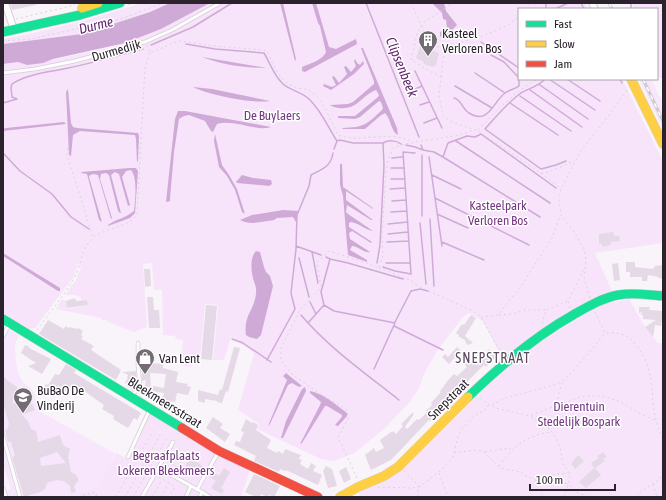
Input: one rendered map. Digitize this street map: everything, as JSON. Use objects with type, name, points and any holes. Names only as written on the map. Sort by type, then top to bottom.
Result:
[{"type":"street","points":[[5,3],[10,25]]},
{"type":"street","points":[[3,32],[10,25],[98,3]]},
{"type":"street","points":[[10,25],[92,12],[120,3]]},
{"type":"street","points":[[632,80],[663,144]]},
{"type":"street","name":"Snepstraat","points":[[340,497],[353,494],[365,484],[384,476],[398,467],[508,359],[573,314],[612,296],[624,294],[663,296]]},
{"type":"street","name":"Bleekmeersstraat","points":[[7,321],[219,451],[318,497]]},
{"type":"lane","name":"Durmedijk","points":[[3,73],[35,69],[75,61],[145,42],[172,30],[220,3]]},
{"type":"lane","points":[[3,336],[7,321]]},
{"type":"lane","points":[[131,396],[140,387],[138,342]]},
{"type":"lane","points":[[128,457],[150,408]]},
{"type":"lane","points":[[3,436],[20,497]]},
{"type":"lane","points":[[142,497],[173,442]]},
{"type":"lane","points":[[208,470],[219,451]]},
{"type":"lane","points":[[158,469],[210,497]]},
{"type":"lane","points":[[197,490],[205,475]]},
{"type":"lane","points":[[186,497],[192,486]]},
{"type":"lane","points":[[3,488],[6,497]]},
{"type":"lane","points":[[200,497],[202,492]]},
{"type":"path","points":[[3,42],[31,39],[121,18],[162,3]]},
{"type":"path","points":[[411,3],[422,24],[423,39],[427,44],[439,48],[478,38],[508,25],[518,17]]},
{"type":"path","points":[[442,77],[411,60],[422,24],[452,3]]},
{"type":"path","points":[[10,25],[75,5]]},
{"type":"path","points":[[32,337],[74,278],[85,246],[93,238],[132,220],[138,212],[144,68],[150,53],[181,41],[267,51],[276,72],[286,83],[309,91],[315,96],[325,109],[338,135],[348,137],[395,136],[413,142]]},
{"type":"path","points":[[145,42],[150,53]]},
{"type":"path","points":[[445,46],[439,95],[443,116],[452,122],[474,130]]},
{"type":"path","points":[[478,130],[506,101],[536,80]]},
{"type":"path","points":[[498,314],[521,286],[552,238],[561,215],[559,200],[561,189],[580,152],[606,119],[632,80]]},
{"type":"path","points":[[379,268],[383,256],[382,235],[386,172],[389,157],[394,147],[478,130],[541,173],[561,189]]},
{"type":"path","points":[[68,148],[67,155],[93,238]]},
{"type":"path","points":[[541,173],[549,172],[575,161]]},
{"type":"path","points":[[561,215],[573,230],[584,249],[586,258],[584,276],[592,305],[605,333]]},
{"type":"path","points":[[488,404],[486,409],[473,417],[462,429],[458,436],[451,460],[419,487],[375,487],[365,484],[338,437],[348,416],[346,409],[293,375],[280,361],[281,348],[300,310],[321,287],[317,262],[329,251],[367,263],[410,280],[418,286],[477,313],[481,317],[498,348],[508,359]]},
{"type":"path","points":[[573,314],[568,301],[585,267]]},
{"type":"path","points":[[481,317],[498,314],[512,314],[525,310],[546,310],[568,301]]},
{"type":"path","points":[[542,324],[546,310]]},
{"type":"path","points":[[492,405],[505,398],[551,386],[563,381],[576,368],[605,333]]},
{"type":"path","points":[[605,333],[620,334],[629,338],[646,360],[650,370],[656,421],[663,439]]},
{"type":"path","points":[[549,428],[554,422],[558,396],[563,381]]},
{"type":"path","points":[[474,391],[488,404],[496,408],[530,416],[549,428],[560,448],[563,464],[570,473],[569,484],[564,497]]},
{"type":"path","points":[[530,416],[583,396],[603,396],[621,402],[656,421]]},
{"type":"path","points":[[116,497],[153,431]]},
{"type":"path","points":[[499,466],[512,450],[533,436],[552,432]]},
{"type":"path","points":[[125,497],[160,435]]},
{"type":"path","points":[[133,497],[166,439]]},
{"type":"path","points":[[171,464],[180,447]]},
{"type":"path","points":[[454,453],[476,450],[484,452],[508,448],[512,450]]},
{"type":"path","points":[[177,467],[187,450]]},
{"type":"path","points":[[484,452],[499,466],[521,472],[524,475],[536,479],[540,478],[546,480],[559,474],[570,473]]},
{"type":"path","points":[[137,459],[158,469]]},
{"type":"path","points":[[163,460],[190,475]]},
{"type":"path","points":[[398,467],[419,487]]},
{"type":"path","points":[[438,472],[448,497]]},
{"type":"path","points":[[661,477],[663,473]]},
{"type":"path","points":[[154,475],[175,487],[169,497]]},
{"type":"path","points":[[638,497],[639,493],[663,476]]},
{"type":"path","points":[[551,478],[562,483],[569,484]]},
{"type":"path","points":[[152,497],[162,479]]},
{"type":"path","points":[[536,479],[536,486],[544,497]]},
{"type":"path","points":[[161,497],[169,483]]},
{"type":"path","points":[[653,483],[657,497]]},
{"type":"path","points":[[569,484],[573,491],[589,497]]},
{"type":"path","points":[[417,497],[419,487]]},
{"type":"path","points":[[78,497],[95,492],[97,497]]},
{"type":"shaded area","points":[[170,3],[210,3],[161,29],[125,43],[53,59],[43,63],[27,65],[18,62],[3,64],[3,44],[82,34],[150,12]]},
{"type":"shaded area","points":[[280,3],[283,3],[296,59],[295,61]]},
{"type":"shaded area","points":[[312,3],[316,3],[329,47],[336,49],[356,39],[357,44],[305,72],[302,71],[302,67],[319,59],[326,52],[320,26]]},
{"type":"shaded area","points":[[432,3],[444,3],[446,11],[457,25],[452,30],[449,39],[443,39],[440,36],[440,32],[447,28],[446,20],[443,19],[442,13]]},
{"type":"shaded area","points":[[361,48],[363,48],[397,128],[398,135],[394,131],[385,113],[365,129],[342,128],[361,126],[382,110],[383,108],[381,102],[379,101],[360,117],[355,119],[338,118],[338,116],[355,116],[378,97],[379,95],[376,90],[351,107],[339,108],[330,105],[348,104],[353,102],[374,84]]},
{"type":"shaded area","points":[[202,57],[267,68],[234,66]]},
{"type":"shaded area","points":[[355,59],[360,65],[363,61],[364,64],[354,74],[331,90],[323,86],[324,84],[332,87],[336,85],[332,77],[334,76],[339,83],[347,74],[344,67],[346,66],[351,72],[356,66],[354,61]]},
{"type":"shaded area","points":[[639,80],[652,80],[663,103],[663,129]]},
{"type":"shaded area","points":[[193,87],[212,89],[270,101],[263,102],[231,98],[209,93]]},
{"type":"shaded area","points":[[68,89],[71,123],[73,127],[138,133],[137,162],[135,135],[80,131],[73,135],[71,156],[69,155],[66,92]]},
{"type":"shaded area","points":[[178,111],[271,127],[259,128],[224,123],[217,124],[213,132],[205,121],[189,115],[179,119],[174,152],[170,201],[166,202],[175,119]]},
{"type":"shaded area","points":[[64,122],[66,124],[3,131],[3,129],[6,128]]},
{"type":"shaded area","points":[[215,134],[222,165],[237,189],[245,214],[242,212],[235,190],[227,176],[219,167],[214,141]]},
{"type":"shaded area","points":[[340,164],[342,164],[343,187],[373,208],[346,191],[346,200],[373,220],[347,205],[346,212],[348,214],[373,231],[351,222],[349,223],[349,227],[372,242],[371,243],[352,231],[349,233],[350,239],[370,252],[366,252],[352,246],[350,250],[367,260],[367,262],[348,255],[343,196],[340,185]]},
{"type":"shaded area","points":[[136,168],[138,171],[135,213],[130,218],[108,226],[134,211],[136,190],[135,178],[131,170],[126,171],[122,177],[130,205],[128,206],[119,174],[115,172],[111,175],[121,213],[118,211],[109,175],[106,173],[101,174],[100,179],[112,218],[111,219],[98,175],[90,175],[89,177],[102,222],[99,220],[87,174],[81,173]]},
{"type":"shaded area","points":[[242,175],[271,180],[272,184],[269,186],[237,183],[236,182]]},
{"type":"shaded area","points":[[283,210],[299,211],[297,215],[297,224],[293,217],[277,218],[274,220],[253,223],[240,220],[252,215]]},
{"type":"shaded area","points":[[256,251],[260,252],[264,267],[270,276],[273,286],[261,335],[257,339],[246,335],[246,322],[254,304],[256,293],[251,268],[252,260]]},
{"type":"shaded area","points":[[3,253],[60,288],[60,291],[3,256]]},
{"type":"shaded area","name":"BuBaO De Vinderij","points":[[3,327],[19,335],[15,344],[18,373],[23,382],[34,393],[39,411],[116,454],[97,487],[63,497],[3,497],[3,492],[11,489],[3,464]]},
{"type":"shaded area","points":[[286,373],[302,386],[299,387],[292,383],[288,385],[268,426],[287,380],[283,376]]},
{"type":"shaded area","points":[[305,387],[306,391],[283,438],[281,438],[286,421],[302,389]]},
{"type":"shaded area","points":[[310,391],[320,394],[329,400],[347,413],[347,416],[338,426],[335,425],[342,415],[325,406],[300,444],[321,402],[310,393]]},
{"type":"green space","points":[[142,3],[170,3],[150,12],[82,34],[3,44],[3,39],[83,21]]},
{"type":"green space","points":[[210,3],[585,3],[588,8],[518,8],[518,80],[622,80],[663,161],[663,243],[595,253],[613,293],[534,338],[503,359],[483,321],[469,313],[463,317],[437,351],[425,372],[419,388],[409,403],[383,430],[353,454],[333,461],[321,459],[257,429],[259,424],[238,410],[254,353],[231,337],[224,360],[213,360],[218,305],[205,304],[200,359],[190,367],[180,365],[183,340],[176,339],[175,336],[163,335],[162,290],[154,290],[152,263],[143,264],[147,327],[134,332],[106,320],[102,320],[101,318],[56,309],[62,299],[66,301],[68,309],[88,305],[87,300],[82,300],[79,296],[65,295],[76,280],[81,267],[78,264],[72,279],[35,328],[29,329],[3,313],[3,64],[18,62],[27,65],[113,47],[177,20]]},
{"type":"green space","points":[[633,3],[663,3],[663,78],[659,78],[658,76],[658,8],[633,8]]},
{"type":"green space","name":"Dierentuin Stedelijk Bospark","points":[[613,299],[614,302],[629,299],[645,327],[658,343],[663,343],[663,497],[359,497],[359,492],[388,479],[402,470],[477,397],[484,389],[484,386],[507,364],[569,320]]},
{"type":"green space","name":"Begraafplaats Lokeren Bleekmeers","points":[[150,413],[198,442],[250,470],[241,497],[63,497],[97,487],[117,453],[129,460]]},
{"type":"building","points":[[10,3],[36,3],[36,5],[12,10]]},
{"type":"building","name":"Kasteel Verloren Bos","points":[[420,46],[439,53],[436,65],[433,67],[424,64],[423,61],[416,58]]},
{"type":"building","points":[[613,232],[614,236],[619,236],[620,241],[611,242],[611,245],[602,247],[602,244],[599,244],[599,234]]},
{"type":"building","points":[[626,262],[635,262],[635,267],[653,269],[655,266],[663,265],[663,279],[648,275],[647,281],[642,281],[642,277],[630,277],[630,272],[626,272]]},
{"type":"building","points":[[618,263],[620,280],[614,281],[612,264]]},
{"type":"building","points":[[144,269],[150,269],[151,286],[145,287]]},
{"type":"building","points":[[147,297],[153,297],[154,310],[159,310],[160,328],[149,328]]},
{"type":"building","points":[[75,298],[76,301],[87,300],[88,305],[67,308],[66,301]]},
{"type":"building","points":[[206,305],[217,306],[212,360],[201,359]]},
{"type":"building","points":[[639,307],[650,307],[649,310],[663,311],[661,326],[655,325],[653,337],[645,327],[656,320],[643,319],[643,315],[641,315],[642,312],[639,313]]},
{"type":"building","points":[[471,315],[476,318],[465,336],[473,343],[468,345],[465,342],[466,341],[456,333]]},
{"type":"building","points":[[48,320],[64,329],[65,326],[69,328],[78,328],[83,331],[81,335],[83,337],[81,339],[94,346],[91,350],[121,370],[116,380],[39,334]]},
{"type":"building","points":[[25,345],[51,359],[42,374],[28,366],[36,363],[21,353]]},
{"type":"building","points":[[234,347],[240,348],[228,392],[226,391],[222,403],[205,399],[205,403],[198,401],[198,390],[218,395],[220,389],[222,390]]},
{"type":"building","points":[[457,347],[461,351],[449,364],[442,357],[445,354],[448,357]]},
{"type":"building","points":[[489,349],[496,357],[486,367],[484,365],[456,393],[449,403],[430,421],[429,420],[391,460],[371,470],[365,455],[374,448],[376,452],[384,448],[380,440],[393,431],[396,434],[403,426],[401,424],[412,413],[414,414],[405,427],[407,429],[417,419],[419,420],[427,412],[426,411],[432,405],[431,403],[441,392],[440,391],[449,379],[454,374],[457,376],[467,367],[465,363],[469,360],[474,364]]},
{"type":"building","points":[[149,353],[150,363],[163,364],[163,368],[178,372],[176,382],[188,384],[187,386],[191,387],[188,395],[177,393],[175,402],[171,401],[171,404],[162,402],[164,393],[152,391],[153,386],[164,388],[166,374],[150,373],[151,388],[145,386],[146,380],[142,381],[141,354]]},
{"type":"building","points":[[66,364],[76,370],[74,373],[141,413],[137,420],[134,418],[128,428],[113,419],[114,416],[102,409],[104,405],[80,388],[77,393],[69,388],[67,391],[59,387],[53,397],[42,391],[55,374],[59,375]]},
{"type":"building","points":[[136,371],[137,383],[133,390],[126,386],[127,384],[125,383],[128,375],[122,372]]},
{"type":"building","points":[[3,375],[8,381],[17,387],[17,393],[12,404],[29,397],[35,410],[22,415],[28,421],[31,429],[36,431],[38,442],[60,435],[63,445],[70,449],[68,457],[71,472],[78,478],[78,481],[74,486],[76,492],[71,493],[70,486],[64,481],[56,480],[47,483],[45,489],[40,492],[24,497],[12,457],[15,456],[11,442],[8,442],[5,430],[9,424],[3,403]],"holes":[[[57,452],[66,463],[41,466],[40,458]]]},
{"type":"building","points":[[213,417],[223,424],[220,428],[230,434],[225,442],[206,428]]},
{"type":"building","points":[[246,419],[258,425],[256,430],[271,440],[267,448],[277,453],[278,451],[283,454],[285,449],[301,455],[299,459],[302,460],[300,464],[308,469],[311,463],[316,466],[313,471],[322,475],[318,485],[286,470],[280,469],[279,472],[254,461],[256,456],[234,445],[236,441],[240,442],[244,432],[241,431]]},
{"type":"building","points":[[603,452],[607,457],[603,459],[605,461],[595,468],[601,475],[586,488],[579,482],[594,468],[591,463],[599,458],[597,456]]},
{"type":"building","points":[[578,455],[584,461],[575,469],[571,464]]},
{"type":"building","points":[[190,457],[205,468],[206,472],[203,473],[199,471],[196,476],[190,472],[191,469],[185,466]]},
{"type":"building","points":[[326,466],[332,469],[337,486],[328,488],[323,471]]},
{"type":"building","points":[[346,467],[351,479],[344,483],[339,471]]},
{"type":"building","points":[[224,468],[230,472],[221,488],[224,490],[222,494],[211,488],[216,481],[208,476],[207,473],[211,471],[219,476]]},
{"type":"building","points":[[254,474],[280,486],[274,497],[269,495],[267,497],[261,494],[260,497],[256,497],[245,492]]},
{"type":"waterway","points":[[151,45],[193,27],[232,3]]},
{"type":"waterway","name":"Clipsenbeek","points":[[366,3],[419,137]]},
{"type":"waterway","points":[[546,3],[546,8]]},
{"type":"waterway","name":"Clipsenbeek","points":[[557,8],[568,3]]},
{"type":"waterway","points":[[581,3],[584,8]]},
{"type":"waterway","name":"Clipsenbeek","points":[[631,3],[631,8]]},
{"type":"waterway","points":[[481,42],[518,67]]},
{"type":"waterway","name":"Clipsenbeek","points":[[186,44],[215,49],[264,53],[280,81],[286,86],[307,97],[321,115],[337,141]]},
{"type":"waterway","points":[[3,103],[17,99],[12,97],[12,84],[24,78],[87,64],[143,49]]},
{"type":"waterway","points":[[491,55],[504,62],[518,77]]},
{"type":"waterway","points":[[415,71],[442,128]]},
{"type":"waterway","points":[[475,73],[505,93]]},
{"type":"waterway","points":[[454,98],[458,100],[469,113],[476,116],[486,115],[505,93],[519,86],[519,80]]},
{"type":"waterway","points":[[544,80],[516,97],[485,129],[541,169],[566,161]]},
{"type":"waterway","points":[[550,80],[595,110]]},
{"type":"waterway","points":[[568,80],[600,101]]},
{"type":"waterway","points":[[540,85],[588,119]]},
{"type":"waterway","points":[[409,92],[422,86]]},
{"type":"waterway","points":[[455,86],[492,108]]},
{"type":"waterway","points":[[530,90],[582,127]]},
{"type":"waterway","points":[[520,96],[571,131]]},
{"type":"waterway","points":[[420,105],[429,102]]},
{"type":"waterway","points":[[510,103],[558,135]]},
{"type":"waterway","points":[[424,123],[437,118]]},
{"type":"waterway","points":[[421,145],[423,150],[434,152],[443,157],[448,143],[467,136],[475,137],[481,134],[556,188]]},
{"type":"waterway","name":"Clipsenbeek","points":[[334,149],[337,141],[340,140],[353,143],[383,143],[392,141],[401,144]]},
{"type":"waterway","points":[[456,141],[550,203]]},
{"type":"waterway","points":[[377,263],[380,245],[384,165],[383,143]]},
{"type":"waterway","name":"Clipsenbeek","points":[[406,145],[423,150]]},
{"type":"waterway","points":[[383,267],[411,274],[403,152],[415,153]]},
{"type":"waterway","points":[[3,153],[20,171],[52,194],[71,217],[89,229]]},
{"type":"waterway","points":[[267,360],[295,309],[291,293],[296,249],[297,215],[309,186],[311,175],[328,165],[333,153]]},
{"type":"waterway","points":[[422,155],[422,216]]},
{"type":"waterway","points":[[392,158],[402,157]]},
{"type":"waterway","points":[[429,157],[442,246]]},
{"type":"waterway","points":[[443,157],[540,217]]},
{"type":"waterway","points":[[391,168],[404,168]]},
{"type":"waterway","points":[[432,175],[461,189]]},
{"type":"waterway","points":[[391,179],[405,179]]},
{"type":"waterway","points":[[390,189],[405,188]]},
{"type":"waterway","points":[[435,198],[529,245]]},
{"type":"waterway","points":[[392,201],[406,200]]},
{"type":"waterway","points":[[391,212],[407,211]]},
{"type":"waterway","points":[[437,214],[468,228]]},
{"type":"waterway","points":[[430,219],[434,286]]},
{"type":"waterway","points":[[388,224],[408,222]]},
{"type":"waterway","points":[[420,223],[426,284]]},
{"type":"waterway","points":[[388,234],[408,232]]},
{"type":"waterway","points":[[387,242],[409,241]]},
{"type":"waterway","points":[[442,242],[484,260]]},
{"type":"waterway","points":[[296,246],[321,255]]},
{"type":"waterway","points":[[312,252],[318,283]]},
{"type":"waterway","points":[[326,257],[330,259],[321,292],[324,305],[334,311],[395,323],[374,369]]},
{"type":"waterway","points":[[299,258],[309,297]]},
{"type":"waterway","points":[[330,259],[403,279]]},
{"type":"waterway","points":[[386,263],[410,263]]},
{"type":"waterway","points":[[395,322],[411,291],[420,289],[428,291]]},
{"type":"waterway","points":[[310,302],[316,314]]},
{"type":"waterway","points":[[308,323],[324,305]]},
{"type":"waterway","points":[[301,315],[335,349],[399,400]]},
{"type":"waterway","points":[[394,326],[443,350]]},
{"type":"waterway","points":[[232,339],[243,343],[271,362]]},
{"type":"railway","points":[[609,3],[612,8]]},
{"type":"railway","points":[[643,80],[663,121]]},
{"type":"traffic: fast","points":[[3,32],[80,15],[120,3]]},
{"type":"traffic: fast","points":[[468,397],[492,374],[531,342],[589,306],[606,298],[624,294],[663,296]]},
{"type":"traffic: fast","points":[[3,319],[182,428]]},
{"type":"traffic: slow","points":[[82,8],[98,3]]},
{"type":"traffic: slow","points":[[631,80],[663,144]]},
{"type":"traffic: slow","points":[[340,497],[358,487],[384,476],[398,467],[468,397]]},
{"type":"traffic: jam","points":[[182,428],[219,451],[318,497]]},
{"type":"place","name":"Kasteel Verloren Bos","points":[[428,57]]},
{"type":"place","name":"Van Lent","points":[[145,375]]},
{"type":"place","name":"BuBaO De Vinderij","points":[[23,414]]},
{"type":"district","name":"SNEPSTRAAT","points":[[493,358]]},
{"type":"water label","name":"Durme","points":[[96,25]]},
{"type":"park label","name":"De Buylaers","points":[[272,115]]},
{"type":"park label","name":"Kasteelpark Verloren Bos","points":[[498,212]]}]
